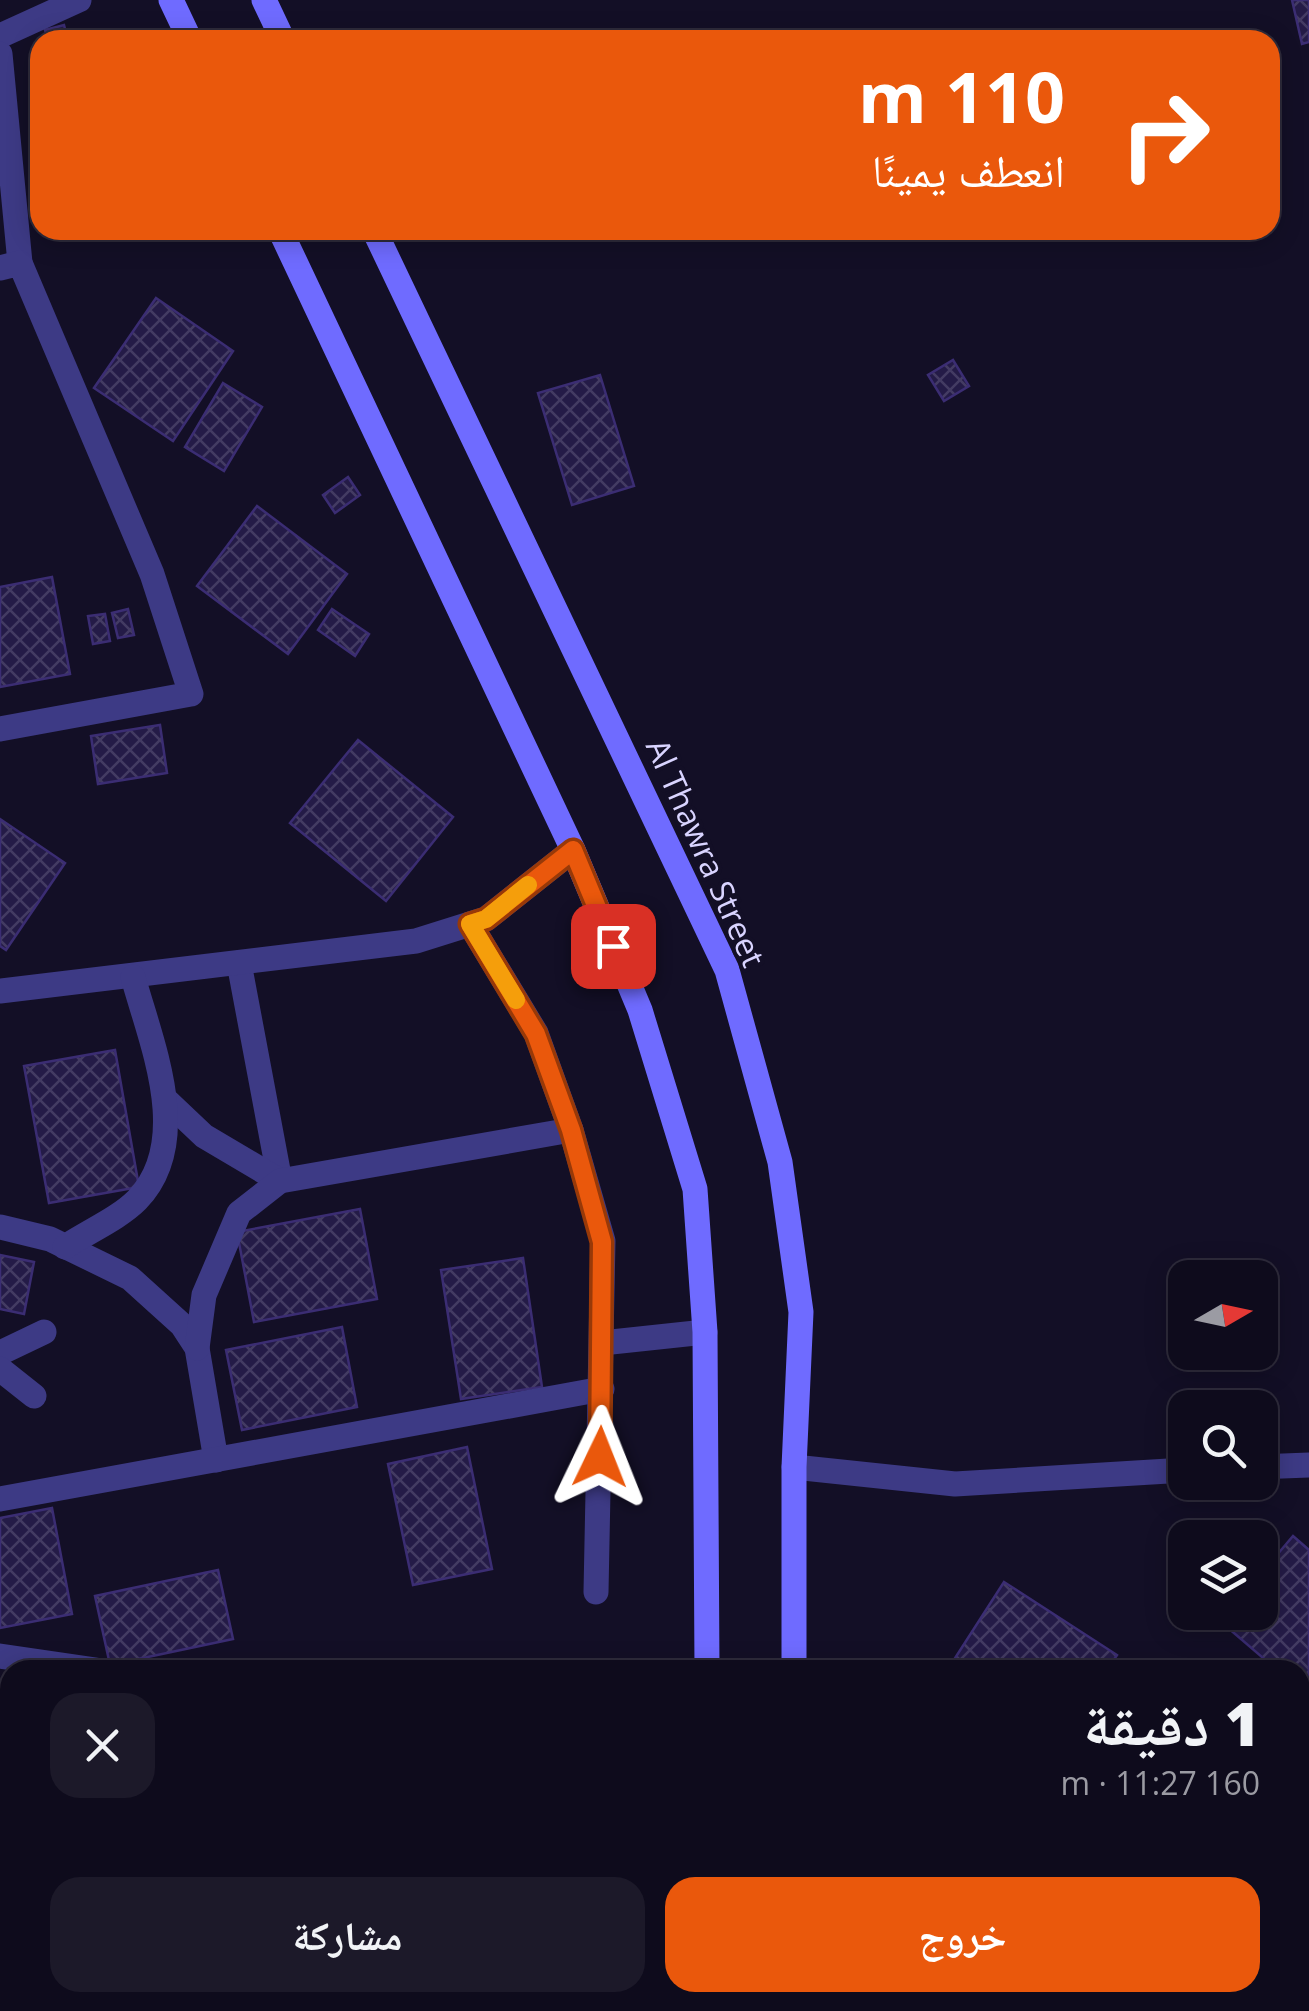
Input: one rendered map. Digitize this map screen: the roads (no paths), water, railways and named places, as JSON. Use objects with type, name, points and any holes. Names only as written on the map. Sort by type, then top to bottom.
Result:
[{"type":"main road","points":[[171,0],[185,30]]},
{"type":"main road","points":[[264,0],[278,30]]},
{"type":"main road","points":[[285,240],[573,850],[640,1010],[696,1190],[706,1332],[707,1660]]},
{"type":"main road","name":"Al Thawra Street","points":[[379,240],[727,970],[780,1162],[801,1312],[794,1468],[797,1660]]},
{"type":"street","points":[[0,36],[78,0]]},
{"type":"street","points":[[0,54],[10,266],[152,574],[191,694],[0,728]]},
{"type":"street","points":[[0,991],[416,941],[486,919],[573,850]]},
{"type":"street","points":[[470,924],[536,1034],[571,1130],[602,1242],[596,1592]]},
{"type":"street","points":[[239,963],[280,1181]]},
{"type":"street","points":[[65,1246],[136,1201],[150,1182],[164,1143],[166,1100],[133,977]]},
{"type":"street","points":[[166,1100],[204,1136],[280,1181]]},
{"type":"street","points":[[216,1460],[197,1348],[204,1295],[239,1213],[280,1181],[571,1130]]},
{"type":"street","points":[[0,1228],[50,1238],[130,1278],[182,1325],[197,1348]]},
{"type":"street","points":[[0,1354],[44,1332]]},
{"type":"street","points":[[602,1343],[706,1332]]},
{"type":"street","points":[[0,1369],[34,1396]]},
{"type":"street","points":[[0,1499],[602,1389]]},
{"type":"street","points":[[1278,1466],[1309,1465]]},
{"type":"street","points":[[794,1468],[955,1484],[1168,1471]]},
{"type":"street","points":[[0,1656],[27,1660]]}]
